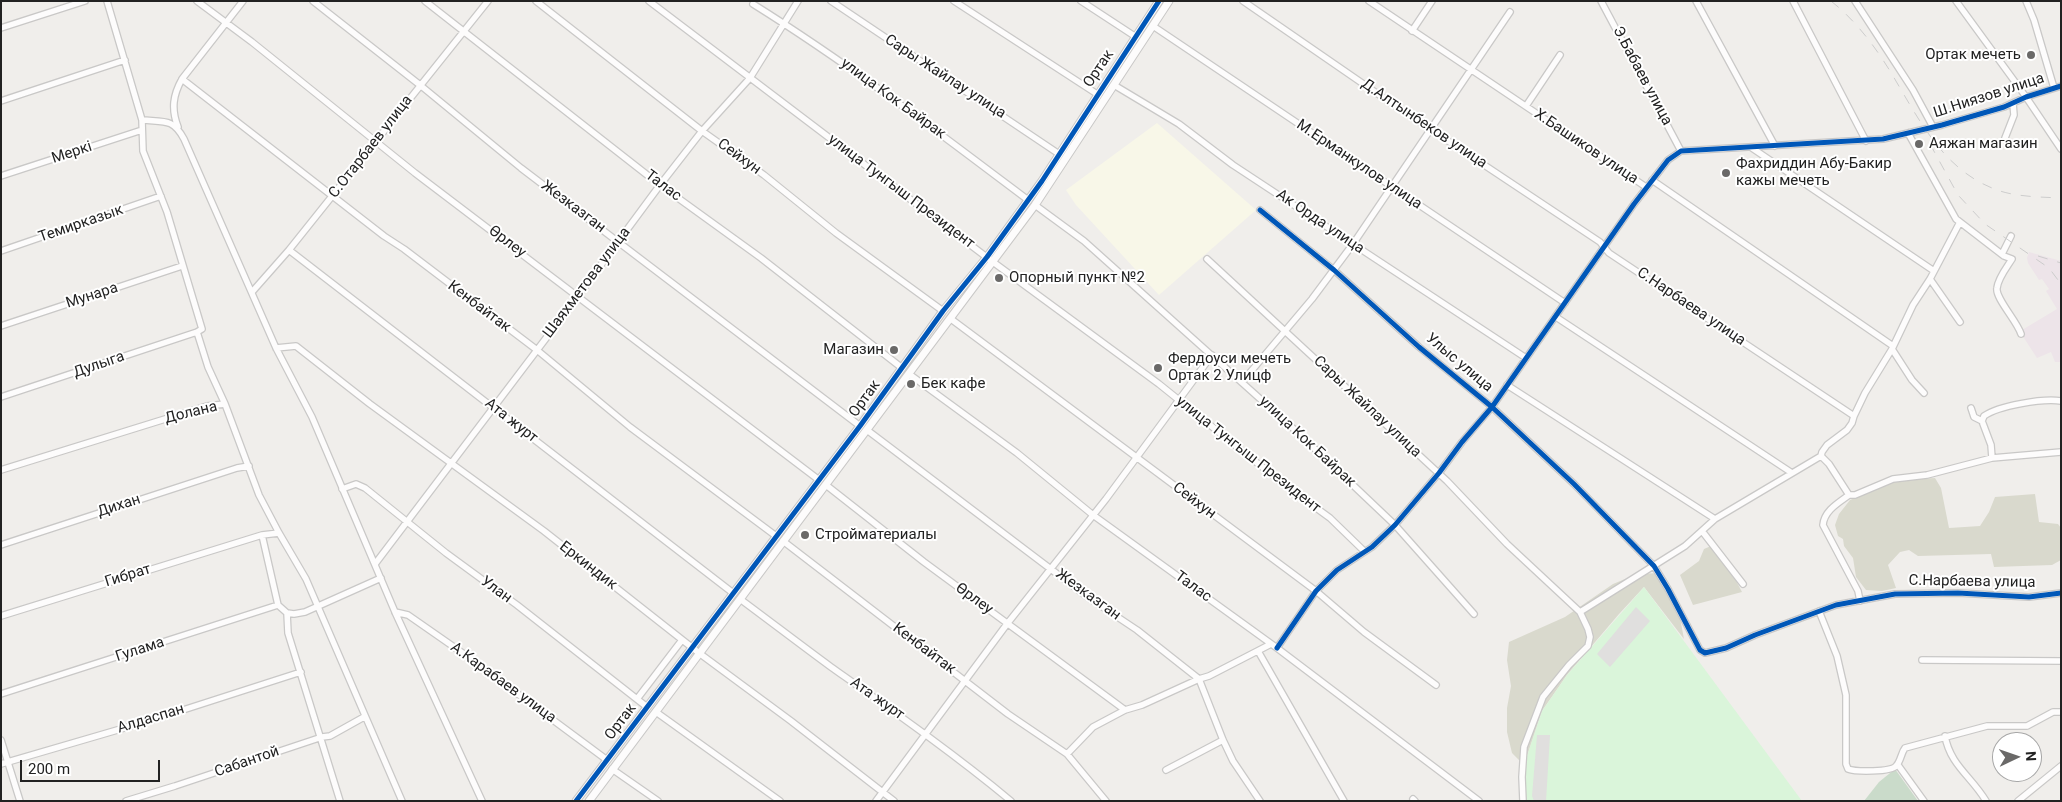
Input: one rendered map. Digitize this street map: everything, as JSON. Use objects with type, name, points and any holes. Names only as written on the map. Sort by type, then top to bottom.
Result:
[{"type":"street","points":[[1,28],[85,1]]},
{"type":"street","points":[[107,1],[142,120],[143,151],[161,196],[202,329],[197,332],[208,367],[225,404]]},
{"type":"street","name":"Өрлеу","points":[[198,1],[375,141],[819,480]]},
{"type":"street","points":[[243,1],[182,79],[174,99],[174,117],[194,158],[276,348],[312,416],[395,612],[482,801]]},
{"type":"street","name":"Жезказган","points":[[313,1],[521,168],[1052,568],[1089,598],[1137,630],[1198,679],[1222,740],[1260,801]]},
{"type":"street","name":"Талас","points":[[425,1],[660,185],[760,258],[902,368]]},
{"type":"street","name":"С.Отарбаев улица","points":[[252,292],[289,250],[488,1]]},
{"type":"street","name":"Сейхун","points":[[536,1],[702,131],[764,175],[836,233],[943,311]]},
{"type":"street","name":"улица Тунгыш Президент","points":[[649,1],[990,260],[1159,384],[1178,401],[1330,518],[1364,551]]},
{"type":"street","name":"Шаяхметова улица","points":[[375,564],[620,241],[660,185],[702,131],[750,78],[798,1]]},
{"type":"street","name":"Сары Жайлау улица","points":[[831,1],[1059,154]]},
{"type":"street","points":[[954,1],[1097,94]]},
{"type":"street","points":[[1081,1],[1136,37]]},
{"type":"street","name":"Ортак","points":[[576,801],[819,480],[909,374],[951,319],[1097,94],[1160,1]]},
{"type":"street","name":"Ортак","points":[[589,801],[826,485],[902,368],[943,311],[990,260],[1035,205],[1169,1]]},
{"type":"street","name":"Д.Алтынбеков улица","points":[[1242,1],[1605,247]]},
{"type":"street","name":"Х.Башиков улица","points":[[1369,1],[1646,187]]},
{"type":"street","points":[[1412,31],[1432,1]]},
{"type":"street","name":"Э.Бабаев улица","points":[[1602,1],[1681,152]]},
{"type":"street","points":[[1696,1],[1775,146]]},
{"type":"street","points":[[1793,1],[1866,141]]},
{"type":"street","name":"Ш.Ниязов улица","points":[[1855,1],[1913,90],[1933,127]]},
{"type":"street","name":"Ш.Ниязов улица","points":[[1956,1],[2026,96],[2061,148]]},
{"type":"street","name":"Ш.Ниязов улица","points":[[2026,1],[2034,20],[2054,88]]},
{"type":"street","name":"улица Кок Байрак","points":[[754,4],[821,47],[933,127],[1028,200]]},
{"type":"street","points":[[1242,382],[1354,244],[1430,128],[1510,12]]},
{"type":"street","name":"М.Ерманкулов улица","points":[[1153,26],[1565,303]]},
{"type":"street","name":"Х.Башиков улица","points":[[1526,106],[1560,55]]},
{"type":"street","points":[[1,101],[124,60]]},
{"type":"street","name":"Кенбайтак","points":[[182,79],[332,196],[537,350],[630,427],[776,536]]},
{"type":"street","name":"Ак Орда улица","points":[[1114,85],[1179,124],[1233,165],[1526,358]]},
{"type":"street","name":"Ш.Ниязов улица","points":[[1681,152],[1866,141],[1933,127],[2013,103],[2026,96],[2061,86]]},
{"type":"street","name":"Ш.Ниязов улица","points":[[2005,138],[2014,115],[2013,103]]},
{"type":"street","points":[[142,120],[170,123],[178,127]]},
{"type":"street","name":"Меркі","points":[[1,176],[142,130]]},
{"type":"street","points":[[1908,133],[1953,213],[1960,222],[2002,254],[2012,259],[1998,284],[1997,293],[2019,326],[2021,334]]},
{"type":"street","points":[[1752,148],[1909,256],[1934,271]]},
{"type":"street","points":[[1277,648],[1316,591],[1337,570],[1382,538],[1439,473],[1492,407],[1646,187],[1668,160],[1681,152]]},
{"type":"street","points":[[1652,180],[1892,348],[1912,380],[1924,393]]},
{"type":"street","name":"Темирказык","points":[[1,251],[161,196]]},
{"type":"street","name":"улица Кок Байрак","points":[[1035,205],[1084,241],[1242,382],[1395,525],[1474,614]]},
{"type":"street","name":"Улыс улица","points":[[1260,210],[1334,270],[1419,347],[1492,407],[1574,484],[1654,566],[1700,650],[1705,653],[1712,652]]},
{"type":"street","points":[[1580,612],[1685,546],[1716,519],[1821,456],[1827,445],[1848,430],[1913,305],[1930,279],[1960,222]]},
{"type":"street","points":[[2002,254],[2011,236]]},
{"type":"street","name":"С.Нарбаева улица","points":[[1605,247],[1609,253],[1854,416]]},
{"type":"street","name":"Ата журт","points":[[289,250],[733,593]]},
{"type":"street","name":"Сары Жайлау улица","points":[[1207,259],[1439,473]]},
{"type":"street","name":"Мунара","points":[[1,326],[182,266]]},
{"type":"street","points":[[1930,279],[1960,322]]},
{"type":"street","points":[[1556,317],[1792,473]]},
{"type":"street","name":"Сейхун","points":[[951,319],[1316,591],[1364,632],[1436,685]]},
{"type":"street","name":"Дулыга","points":[[1,398],[197,332]]},
{"type":"street","name":"Еркиндик","points":[[276,348],[296,346],[370,404],[544,531],[692,648],[791,721],[894,801]]},
{"type":"street","points":[[876,801],[1007,624],[1137,458],[1212,355]]},
{"type":"street","name":"Талас","points":[[909,374],[1017,453],[1093,515],[1277,648],[1479,800]]},
{"type":"street","points":[[1507,385],[1716,519]]},
{"type":"street","points":[[1982,421],[1984,416],[1997,410],[2037,400],[2061,401]]},
{"type":"street","name":"Долана","points":[[1,470],[207,406],[225,404],[259,495],[306,579],[316,607],[402,801]]},
{"type":"street","points":[[1971,408],[1974,417],[1982,421],[1991,445],[1992,458]]},
{"type":"street","points":[[1860,601],[1858,591],[1823,525],[1823,518],[1828,511],[1848,495],[1855,495],[1894,479],[1927,475],[1992,458],[2061,452]]},
{"type":"street","points":[[1821,456],[1829,464],[1848,495]]},
{"type":"street","name":"Дихан","points":[[1,545],[248,466]]},
{"type":"street","points":[[1439,473],[1507,544],[1580,612],[1588,629],[1590,637],[1588,646],[1569,665],[1543,697],[1524,747],[1522,801]]},
{"type":"street","name":"Улан","points":[[342,489],[356,484],[364,488],[647,707]]},
{"type":"street","name":"Өрлеу","points":[[826,485],[924,562],[1125,710]]},
{"type":"street","points":[[1702,531],[1743,584]]},
{"type":"street","name":"Гибрат","points":[[1,616],[255,537],[279,533]]},
{"type":"street","points":[[262,535],[278,605],[287,613],[300,614],[381,578]]},
{"type":"street","name":"Кенбайтак","points":[[783,541],[1008,714],[1067,754],[1106,801]]},
{"type":"street","name":"С.Нарбаева улица","points":[[1712,652],[1836,605],[1895,594],[1920,592],[2029,597],[2061,593]]},
{"type":"street","name":"Ата журт","points":[[740,599],[831,667],[926,734],[1011,801]]},
{"type":"street","name":"Гулама","points":[[1,694],[278,605]]},
{"type":"street","points":[[1819,611],[1837,656],[1846,694],[1846,764],[1848,769],[1862,771],[1893,768],[1898,765],[1905,748],[1988,726],[2027,726],[2053,712],[2061,712]]},
{"type":"street","name":"А.Карабаев улица","points":[[395,612],[408,615],[456,648],[607,760]]},
{"type":"street","points":[[287,613],[288,632],[314,720],[322,737],[340,801]]},
{"type":"street","points":[[637,699],[682,640]]},
{"type":"street","points":[[1067,754],[1093,727],[1125,710],[1167,695],[1198,679],[1210,676],[1271,644]]},
{"type":"street","points":[[1258,651],[1344,801]]},
{"type":"street","points":[[1922,660],[2061,661]]},
{"type":"street","name":"Алдаспан","points":[[1,764],[155,719],[301,672]]},
{"type":"street","points":[[656,712],[780,801]]},
{"type":"street","name":"Сабантой","points":[[126,801],[330,736],[364,717]]},
{"type":"street","points":[[1945,736],[1947,748],[1952,759],[1977,785],[1986,801]]},
{"type":"street","points":[[1,740],[20,801]]},
{"type":"street","points":[[1166,770],[1222,740]]},
{"type":"street","points":[[1898,765],[1924,801]]},
{"type":"street","points":[[2018,801],[2061,766]]},
{"type":"street","points":[[612,770],[658,801]]},
{"type":"shaded area","points":[[1157,123],[1256,210],[1159,295],[1076,205],[1066,190]]},
{"type":"shaded area","points":[[2029,252],[2061,261],[2061,362],[2055,362],[2051,352],[2037,358],[2022,335],[2022,330],[2057,309],[2046,291],[2049,289],[2042,279],[2039,280],[2028,263]]},
{"type":"shaded area","points":[[1935,478],[1941,488],[1949,528],[1980,526],[1989,512],[1995,497],[2035,494],[2039,522],[2058,524],[2061,528],[2061,560],[2052,565],[1994,567],[1991,554],[1918,556],[1909,550],[1900,552],[1888,565],[1896,588],[1882,591],[1866,590],[1856,577],[1853,558],[1844,546],[1843,539],[1838,536],[1835,525],[1839,514],[1850,500],[1888,484],[1900,480]]},
{"type":"shaded area","points":[[1711,546],[1731,571],[1742,592],[1693,605],[1680,575],[1699,561],[1704,549]]},
{"type":"shaded area","points":[[1660,573],[1680,618],[1684,639],[1644,587],[1567,675],[1542,711],[1524,765],[1512,753],[1507,732],[1507,708],[1511,686],[1507,660],[1509,642],[1565,617],[1613,584],[1637,574]]},
{"type":"shaded area","points":[[1636,607],[1650,621],[1610,667],[1597,654]]},
{"type":"shaded area","points":[[1537,735],[1550,735],[1546,801],[1534,801],[1532,796]]},
{"type":"green space","points":[[1644,587],[1802,801],[1526,801],[1524,765],[1542,711],[1567,675]]},
{"type":"green space","points":[[1895,769],[1918,801],[1864,801],[1879,782]]},
{"type":"railway","points":[[1831,1],[1848,16],[1871,42],[1935,142],[1963,171],[1980,182],[2007,193],[2022,196],[2061,198]]},
{"type":"railway","points":[[1930,144],[1958,195],[1985,224],[2049,268],[2061,284]]},
{"type":"railway","points":[[2038,256],[2061,263]]},
{"type":"cycle path","points":[[576,801],[860,426],[943,311],[987,257],[1042,181],[1159,1]]},
{"type":"cycle path","points":[[1277,648],[1316,591],[1337,570],[1372,547],[1395,525],[1492,407],[1634,204],[1668,160],[1681,151],[1883,139],[1942,125],[2004,107],[2026,97],[2061,86]]},
{"type":"cycle path","points":[[1260,210],[1334,270],[1419,347],[1492,407],[1574,484],[1654,566],[1700,650],[1705,653],[1726,648],[1755,635],[1836,605],[1895,594],[1958,593],[2029,597],[2061,593]]},
{"type":"place","name":"Ортак мечеть","points":[[2031,55]]},
{"type":"place","name":"Аяжан магазин","points":[[1919,144]]},
{"type":"place","name":"Фахриддин Абу-Бакир кажы мечеть","points":[[1726,173]]},
{"type":"place","name":"Опорный пункт №2","points":[[999,278]]},
{"type":"place","name":"Магазин","points":[[894,350]]},
{"type":"place","name":"Фердоуси мечеть Ортак 2 Улицф","points":[[1158,368]]},
{"type":"place","name":"Бек кафе","points":[[911,384]]},
{"type":"place","name":"Стройматериалы","points":[[805,535]]}]
